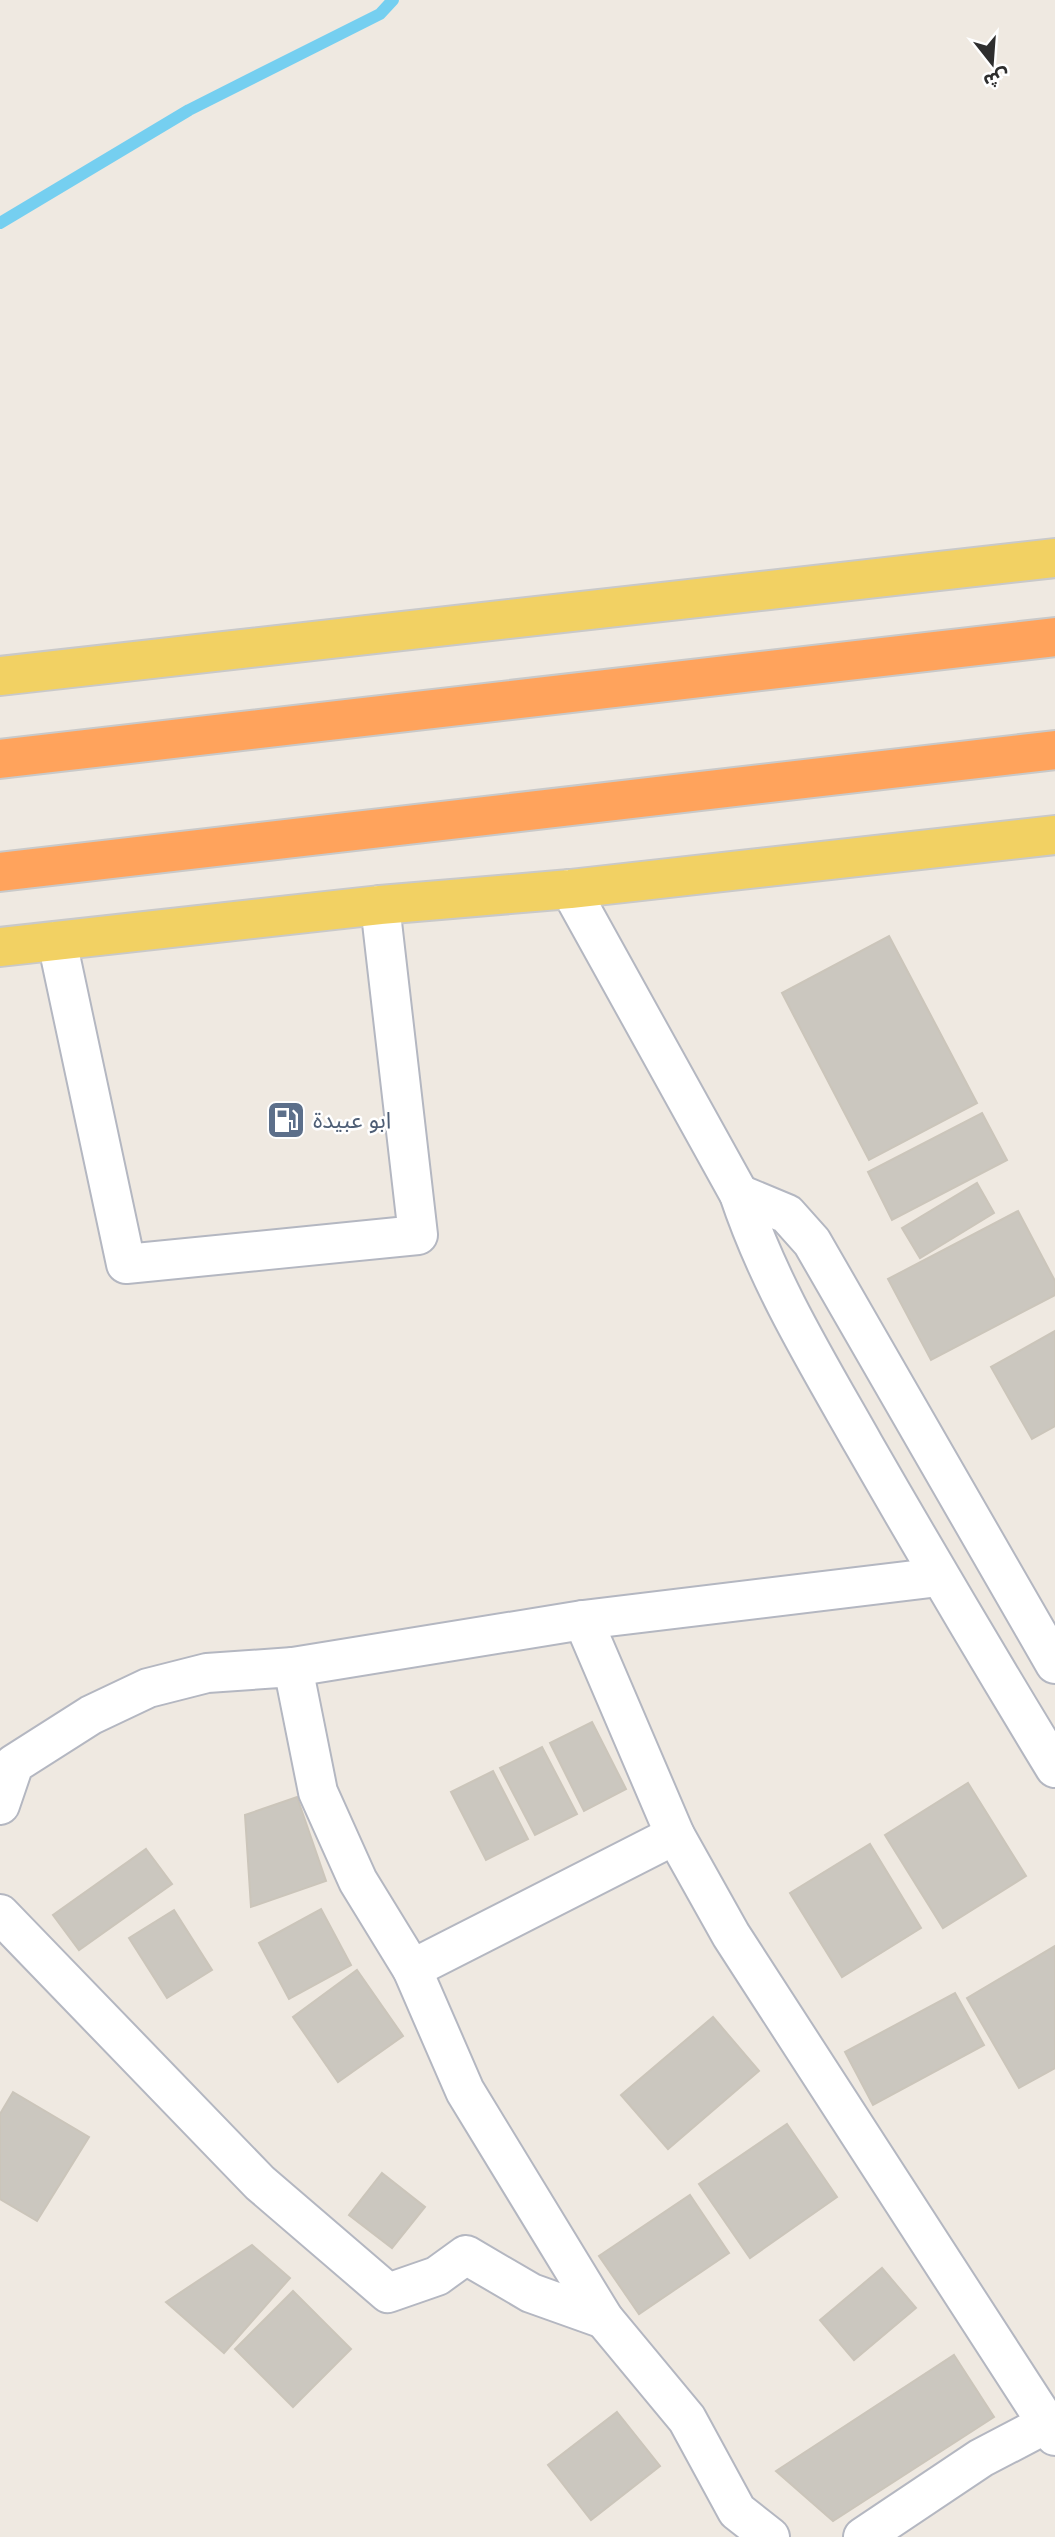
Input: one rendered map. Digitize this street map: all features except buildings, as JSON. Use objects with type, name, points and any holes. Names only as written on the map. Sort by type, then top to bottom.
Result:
[{"type":"highway","points":[[0,759],[1055,637]]},
{"type":"highway","points":[[0,872],[1055,750]]},
{"type":"main road","points":[[0,676],[1055,558]]},
{"type":"main road","points":[[0,947],[380,905],[570,889],[1055,835]]},
{"type":"street","points":[[570,889],[739,1194],[785,1307],[939,1577],[1055,1769]]},
{"type":"street","points":[[57,941],[126,1264],[418,1235],[380,905]]},
{"type":"street","points":[[739,1194],[787,1214],[812,1242],[1055,1664]]},
{"type":"street","points":[[0,1805],[14,1764],[91,1714],[148,1688],[207,1673],[293,1667],[583,1620],[939,1577]]},
{"type":"street","points":[[583,1620],[675,1835],[731,1935],[1051,2430],[981,2458],[863,2537]]},
{"type":"street","points":[[293,1667],[318,1792],[358,1881],[412,1969],[465,2091],[604,2319],[687,2419],[737,2511],[771,2537]]},
{"type":"street","points":[[412,1969],[675,1835]]},
{"type":"street","points":[[0,1914],[260,2183],[388,2294],[437,2276],[466,2255],[531,2293],[604,2319]]},
{"type":"waterway","points":[[0,223],[189,110],[380,14],[393,0]]},
{"type":"place","name":"ابو عبيدة","points":[[286,1120]]}]
